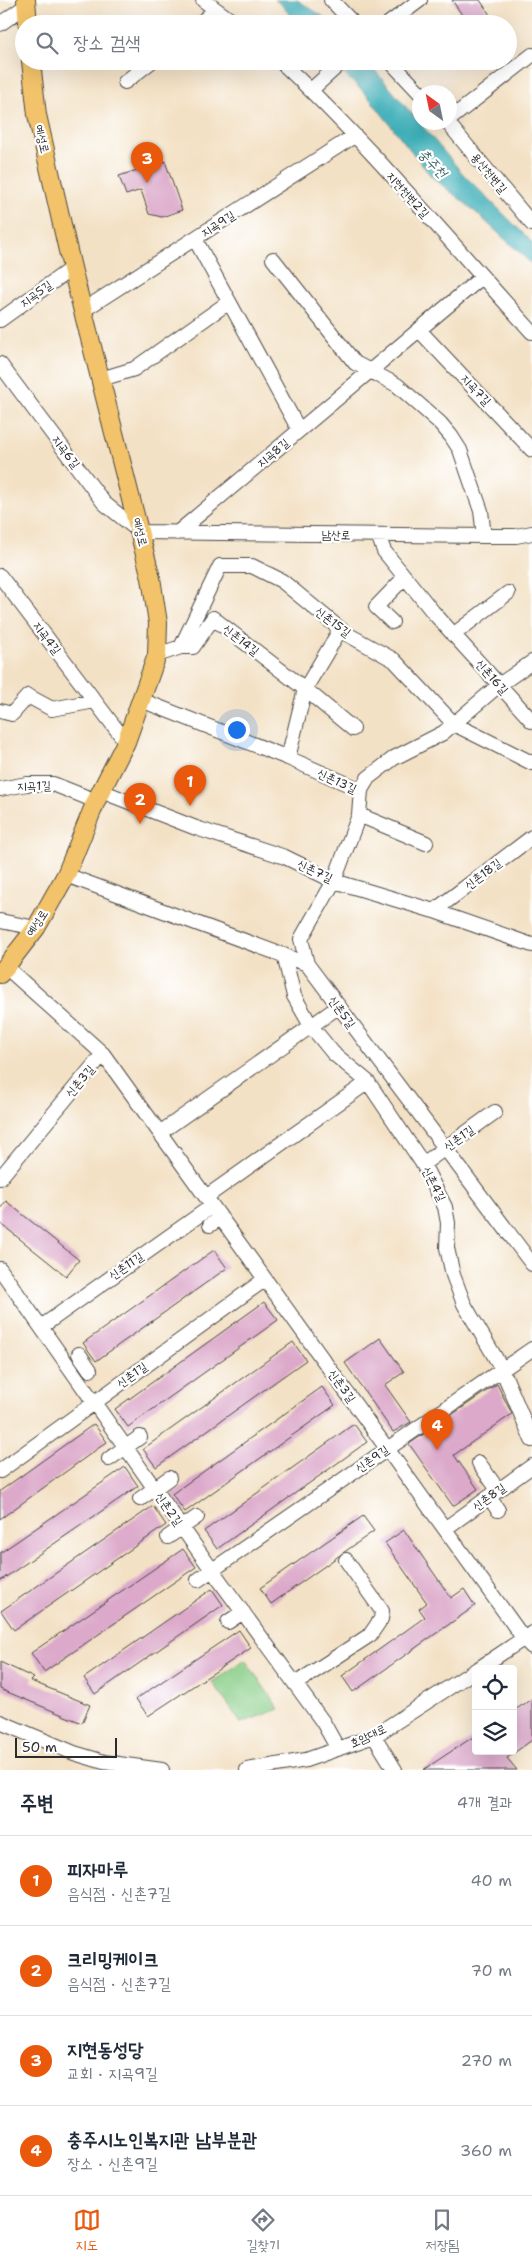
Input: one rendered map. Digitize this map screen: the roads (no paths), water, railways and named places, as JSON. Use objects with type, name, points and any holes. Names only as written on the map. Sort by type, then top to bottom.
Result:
[{"type":"main road","name":"예성로","points":[[3,971],[36,928],[66,875],[98,796],[126,742],[157,655],[158,623],[140,532],[82,311],[37,115],[32,70]]},
{"type":"street","points":[[203,0],[223,15]]},
{"type":"street","points":[[331,0],[345,15]]},
{"type":"street","points":[[400,15],[420,0]]},
{"type":"street","points":[[0,24],[27,3]]},
{"type":"street","points":[[210,15],[216,10]]},
{"type":"street","points":[[517,67],[532,55]]},
{"type":"street","points":[[125,82],[140,70]]},
{"type":"street","name":"지현천변2길","points":[[290,70],[354,136],[532,332]]},
{"type":"street","points":[[311,90],[333,70]]},
{"type":"street","points":[[398,70],[412,85]]},
{"type":"street","points":[[457,114],[513,70]]},
{"type":"street","name":"용산천변길","points":[[454,130],[532,223]]},
{"type":"street","name":"지곡9길","points":[[82,311],[354,136]]},
{"type":"street","points":[[195,239],[299,430]]},
{"type":"street","points":[[273,259],[354,363],[397,385],[440,423],[451,436],[460,450],[481,512],[484,536]]},
{"type":"street","name":"지곡5길","points":[[0,320],[72,268]]},
{"type":"street","name":"지곡8길","points":[[177,533],[482,277]]},
{"type":"street","points":[[101,379],[134,369],[229,302]]},
{"type":"street","name":"지곡7길","points":[[419,330],[532,450]]},
{"type":"street","name":"지곡6길","points":[[0,364],[104,503],[140,532]]},
{"type":"street","name":"남산로","points":[[140,532],[484,536],[516,536],[532,533]]},
{"type":"street","name":"신촌16길","points":[[378,535],[384,551],[453,635],[532,720]]},
{"type":"street","name":"신촌15길","points":[[182,647],[220,566],[252,566],[282,581],[340,630],[394,660],[454,724],[532,763]]},
{"type":"street","name":"지곡4길","points":[[0,576],[126,742]]},
{"type":"street","points":[[392,622],[376,607],[405,577]]},
{"type":"street","points":[[453,635],[508,593]]},
{"type":"street","name":"신촌14길","points":[[182,647],[193,647],[213,618],[305,689],[352,729]]},
{"type":"street","points":[[288,758],[305,689],[340,630]]},
{"type":"street","points":[[157,655],[182,647]]},
{"type":"street","points":[[361,790],[368,778],[394,758],[443,733],[498,685],[532,662]]},
{"type":"street","points":[[0,711],[12,714],[28,696],[52,710],[95,701]]},
{"type":"street","name":"신촌13길","points":[[141,700],[288,758],[361,790],[359,815],[334,881],[301,940],[307,964]]},
{"type":"street","name":"지곡1길","points":[[0,789],[27,784],[53,784],[98,796]]},
{"type":"street","name":"신촌7길","points":[[98,796],[285,857],[334,881],[434,911],[532,944]]},
{"type":"street","points":[[359,815],[426,843]]},
{"type":"street","name":"신촌18길","points":[[434,911],[532,837]]},
{"type":"street","points":[[66,875],[307,964]]},
{"type":"street","points":[[0,921],[36,928]]},
{"type":"street","name":"신촌4길","points":[[284,956],[294,996],[311,1026],[332,1053],[368,1082],[423,1164],[445,1207],[448,1223],[447,1248],[453,1275],[464,1304],[502,1369],[532,1440]]},
{"type":"street","name":"신촌5길","points":[[307,964],[532,1264]]},
{"type":"street","name":"신촌3길","points":[[3,971],[103,1054],[209,1201],[215,1221],[264,1280],[529,1640]]},
{"type":"street","points":[[161,1132],[338,1007]]},
{"type":"street","name":"신촌3길","points":[[0,1178],[103,1054]]},
{"type":"street","name":"신촌11길","points":[[40,1327],[368,1082]]},
{"type":"street","name":"신촌1길","points":[[423,1164],[495,1112]]},
{"type":"street","name":"신촌2길","points":[[0,1269],[182,1528],[323,1722],[338,1749]]},
{"type":"street","name":"신촌1길","points":[[0,1471],[264,1280]]},
{"type":"street","name":"신촌9길","points":[[198,1580],[532,1349]]},
{"type":"street","points":[[79,1354],[90,1370]]},
{"type":"street","points":[[109,1459],[140,1437]]},
{"type":"street","points":[[479,1463],[494,1494],[498,1510]]},
{"type":"street","name":"신촌8길","points":[[446,1528],[532,1466]]},
{"type":"street","points":[[140,1499],[169,1478]]},
{"type":"street","points":[[168,1537],[197,1517]]},
{"type":"street","points":[[295,1684],[370,1635],[381,1619],[382,1611],[346,1560]]},
{"type":"street","points":[[228,1622],[243,1612]]},
{"type":"street","name":"호암대로","points":[[486,1665],[529,1640]]},
{"type":"street","name":"호암대로","points":[[247,1770],[306,1760],[374,1736],[472,1673]]},
{"type":"street","points":[[0,1722],[74,1753],[104,1762],[162,1770]]},
{"type":"street","points":[[374,1736],[395,1770]]},
{"type":"water","points":[[275,0],[297,0],[321,15],[290,15]]},
{"type":"water","name":"충주천","points":[[340,70],[375,70],[412,114],[412,130],[426,130],[463,174],[532,242],[532,264],[471,208],[431,176],[366,94]]},
{"type":"place","name":"지현동성당","points":[[147,183]]},
{"type":"place","name":"피자마루","points":[[190,806]]},
{"type":"place","name":"크리밍케이크","points":[[140,824]]},
{"type":"place","name":"충주시노인복지관 남부분관","points":[[437,1450]]}]
